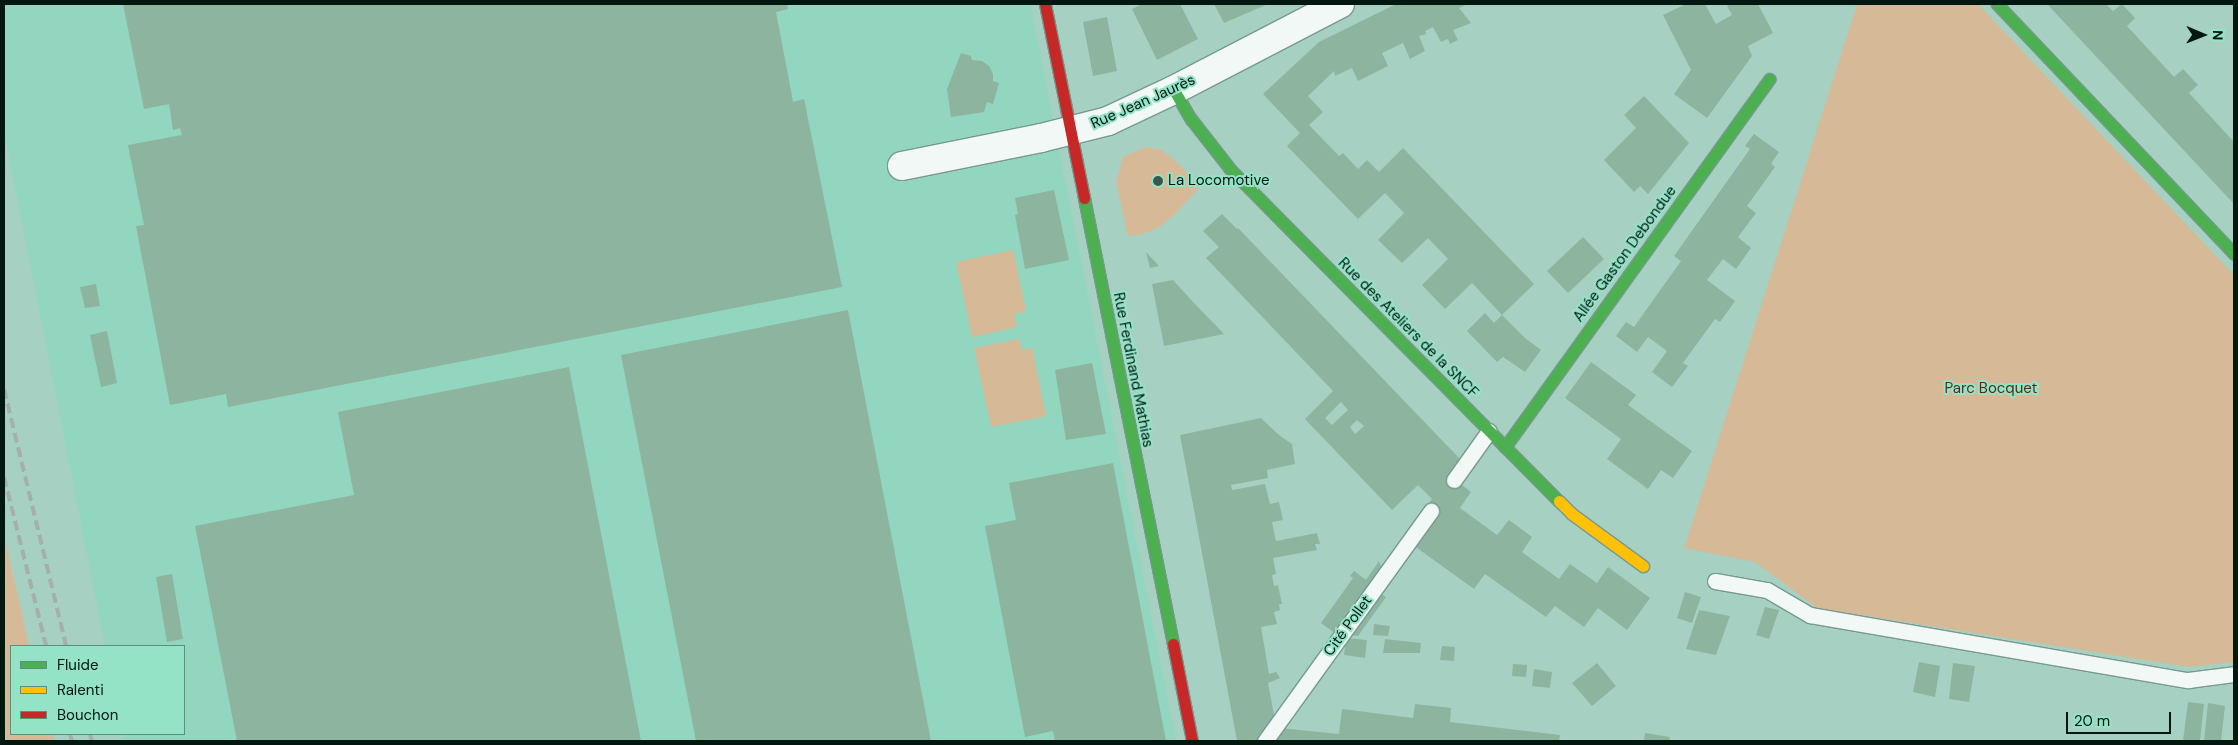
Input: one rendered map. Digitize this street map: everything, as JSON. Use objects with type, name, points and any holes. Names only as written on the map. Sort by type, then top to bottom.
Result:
[{"type":"street","name":"Rue Ferdinand Mathias","points":[[1045,4],[1192,741]]},
{"type":"street","name":"Rue Jean Jaurès","points":[[902,166],[1070,132],[1108,121],[1174,90],[1340,4]]},
{"type":"street","points":[[1997,4],[2234,254]]},
{"type":"street","name":"Allée Gaston Debondue","points":[[1505,447],[1769,78]]},
{"type":"street","name":"Rue des Ateliers de la SNCF","points":[[1174,90],[1191,119],[1230,169],[1572,514],[1643,566]]},
{"type":"lane","points":[[1454,480],[1489,431]]},
{"type":"lane","name":"Cité Pollet","points":[[1265,741],[1431,511]]},
{"type":"lane","points":[[1715,581],[1768,590],[1810,615],[1820,617],[2188,680],[2234,674]]},
{"type":"shaded area","points":[[4,4],[1030,4],[1176,741],[124,741],[123,735],[185,735],[185,645],[105,645],[4,131]]},
{"type":"green space","name":"Parc Bocquet","points":[[1857,4],[1978,4],[2234,275],[2234,662],[2189,667],[1817,608],[1755,562],[1684,548]]},
{"type":"green space","points":[[1145,147],[1162,150],[1182,167],[1199,188],[1160,227],[1143,234],[1128,236],[1116,182],[1123,157]]},
{"type":"green space","points":[[1013,250],[1026,312],[1014,314],[1017,327],[972,337],[956,262]]},
{"type":"green space","points":[[1019,339],[1022,350],[1032,348],[1046,416],[991,427],[974,348]]},
{"type":"green space","points":[[4,535],[29,645],[10,645],[10,735],[53,735],[55,741],[4,741]]},
{"type":"building","points":[[123,4],[787,4],[788,9],[776,12],[793,102],[804,99],[842,287],[228,407],[226,394],[170,405],[136,226],[144,225],[128,145],[182,135],[180,128],[173,130],[169,104],[144,109]]},
{"type":"building","points":[[1142,4],[1180,4],[1198,39],[1157,60],[1132,9]]},
{"type":"building","points":[[1214,4],[1268,4],[1224,23]]},
{"type":"building","points":[[1396,4],[1468,4],[1459,8],[1471,23],[1453,30],[1458,40],[1450,44],[1448,39],[1441,42],[1433,27],[1425,31],[1426,34],[1419,36],[1425,51],[1410,59],[1403,43],[1382,53],[1388,66],[1358,81],[1352,68],[1335,76],[1334,71],[1308,96],[1323,112],[1309,125],[1339,156],[1343,153],[1358,169],[1367,160],[1379,172],[1403,148],[1534,284],[1502,315],[1472,283],[1445,309],[1422,285],[1448,259],[1428,238],[1402,263],[1378,240],[1404,213],[1385,193],[1358,219],[1287,146],[1300,133],[1263,94],[1319,42]]},
{"type":"building","points":[[1686,4],[1705,4],[1716,24],[1732,15],[1727,6],[1731,4],[1758,4],[1773,33],[1748,46],[1752,56],[1707,118],[1674,94],[1691,70],[1663,15]]},
{"type":"building","points":[[2047,4],[2106,4],[2113,11],[2122,4],[2135,18],[2127,26],[2174,77],[2183,69],[2198,85],[2189,93],[2234,142],[2234,204]]},
{"type":"building","points":[[1107,17],[1117,71],[1093,76],[1083,22]]},
{"type":"building","points":[[961,53],[971,56],[972,60],[982,61],[989,66],[993,74],[993,81],[999,83],[993,104],[987,102],[984,112],[951,117],[947,89]]},
{"type":"building","points":[[1644,96],[1689,143],[1648,194],[1640,186],[1634,192],[1604,160],[1636,128],[1624,115]]},
{"type":"building","points":[[1754,134],[1779,152],[1771,164],[1775,167],[1747,206],[1756,213],[1738,237],[1751,248],[1736,269],[1723,259],[1707,280],[1735,301],[1720,322],[1715,319],[1683,363],[1688,366],[1672,387],[1652,372],[1667,351],[1648,337],[1637,352],[1616,336],[1626,322],[1634,327],[1681,261],[1674,256],[1750,149],[1745,146]]},
{"type":"building","points":[[1054,190],[1069,260],[1025,269],[1015,215],[1018,214],[1015,198]]},
{"type":"building","points":[[1222,214],[1238,228],[1460,459],[1458,482],[1471,492],[1460,508],[1497,535],[1509,520],[1532,537],[1522,552],[1559,579],[1570,564],[1597,583],[1608,567],[1650,598],[1627,630],[1598,608],[1584,627],[1555,606],[1546,617],[1485,574],[1474,589],[1413,545],[1426,507],[1432,499],[1418,485],[1392,510],[1305,419],[1333,391],[1206,258],[1219,247],[1203,231]],"holes":[[[1341,402],[1348,410],[1332,425],[1325,418]],[[1357,420],[1364,426],[1355,434],[1350,427]]]},
{"type":"building","points":[[1583,237],[1604,259],[1568,293],[1547,271]]},
{"type":"building","points":[[1146,252],[1159,266],[1150,268]]},
{"type":"building","points":[[1173,280],[1224,334],[1164,346],[1152,284]]},
{"type":"building","points":[[96,284],[100,306],[85,308],[80,287]]},
{"type":"building","points":[[848,310],[931,741],[696,741],[621,355]]},
{"type":"building","points":[[1485,313],[1494,323],[1502,315],[1525,338],[1541,350],[1525,372],[1503,357],[1497,362],[1467,331]]},
{"type":"building","points":[[107,331],[117,383],[101,387],[90,335]]},
{"type":"building","points":[[1591,362],[1636,395],[1628,405],[1692,451],[1673,478],[1661,470],[1648,489],[1607,459],[1621,439],[1565,398]]},
{"type":"building","points":[[1092,363],[1106,434],[1066,440],[1055,370]]},
{"type":"building","points":[[569,367],[641,741],[237,741],[195,526],[354,495],[338,412]]},
{"type":"building","points":[[1261,418],[1292,444],[1295,464],[1267,470],[1268,478],[1231,485],[1232,490],[1265,484],[1270,504],[1279,502],[1283,520],[1272,522],[1276,541],[1317,533],[1320,544],[1315,544],[1317,550],[1273,558],[1276,574],[1272,575],[1274,586],[1278,585],[1282,604],[1279,604],[1280,610],[1274,612],[1277,624],[1261,627],[1269,674],[1276,672],[1280,678],[1268,683],[1275,720],[1260,741],[1237,741],[1180,435]]},
{"type":"building","points":[[1113,463],[1166,741],[1055,741],[1053,731],[1025,737],[985,526],[1016,520],[1009,483]]},
{"type":"building","points":[[1379,561],[1382,569],[1336,634],[1321,623],[1353,578],[1350,576],[1354,571],[1366,580]]},
{"type":"building","points":[[172,574],[183,639],[167,642],[156,577]]},
{"type":"building","points":[[1685,592],[1701,597],[1692,623],[1677,618]]},
{"type":"building","points":[[1379,593],[1386,597],[1358,636],[1348,635]]},
{"type":"building","points":[[1765,607],[1779,610],[1769,639],[1756,635]]},
{"type":"building","points":[[1699,610],[1730,616],[1716,655],[1686,649]]},
{"type":"building","points":[[1374,624],[1390,626],[1388,636],[1373,635]]},
{"type":"building","points":[[1346,638],[1367,640],[1365,658],[1344,655]]},
{"type":"building","points":[[1385,639],[1421,643],[1420,653],[1383,653]]},
{"type":"building","points":[[1442,646],[1455,647],[1454,661],[1440,660]]},
{"type":"building","points":[[1919,662],[1940,666],[1935,697],[1913,692]]},
{"type":"building","points":[[1597,663],[1616,686],[1592,706],[1572,683]]},
{"type":"building","points":[[1953,663],[1975,666],[1969,702],[1949,699]]},
{"type":"building","points":[[1513,664],[1527,665],[1526,677],[1512,676]]},
{"type":"building","points":[[1534,669],[1552,672],[1550,688],[1532,686]]},
{"type":"building","points":[[2188,702],[2204,704],[2200,741],[2183,741]]},
{"type":"building","points":[[2208,703],[2225,706],[2221,741],[2204,741]]},
{"type":"building","points":[[1415,704],[1451,708],[1450,722],[1560,735],[1559,741],[1270,741],[1280,728],[1339,734],[1342,709],[1413,718]]},
{"type":"building","points":[[1645,733],[1670,737],[1669,741],[1644,741]]},
{"type":"railway","points":[[4,389],[66,645]]},
{"type":"railway","points":[[4,477],[46,645]]},
{"type":"railway","points":[[70,735],[72,741]]},
{"type":"railway","points":[[90,735],[92,741]]},
{"type":"traffic: fast","points":[[1997,4],[2234,254]]},
{"type":"traffic: fast","points":[[1505,447],[1769,79]]},
{"type":"traffic: fast","points":[[1174,90],[1191,119],[1230,169],[1559,501]]},
{"type":"traffic: fast","points":[[1084,198],[1173,644]]},
{"type":"traffic: slow","points":[[1559,501],[1572,514],[1643,566]]},
{"type":"traffic: jam","points":[[1045,4],[1084,198]]},
{"type":"traffic: jam","points":[[1173,644],[1192,741]]},
{"type":"place","name":"La Locomotive","points":[[1158,181]]}]
